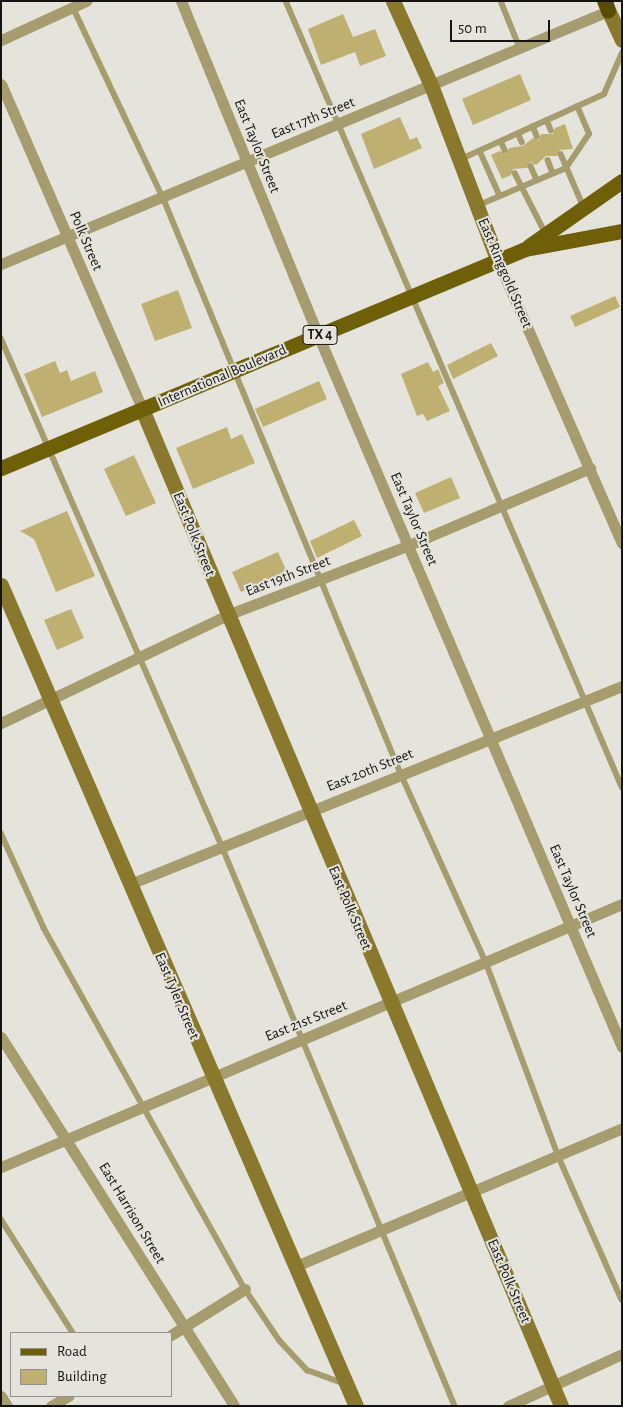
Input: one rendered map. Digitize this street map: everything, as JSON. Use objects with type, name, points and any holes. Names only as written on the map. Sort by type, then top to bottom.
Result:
[{"type":"main road","points":[[617,183],[622,169]]},
{"type":"main road","name":"International Boulevard","points":[[526,249],[583,205],[617,183]]},
{"type":"main road","name":"International Boulevard","points":[[1,468],[46,447],[526,249],[622,231]]},
{"type":"street","points":[[1,40],[71,4],[86,1]]},
{"type":"street","name":"East Taylor Street","points":[[181,1],[318,335],[622,1047]]},
{"type":"street","name":"East Ringgold Street","points":[[393,1],[431,85],[498,261],[622,543]]},
{"type":"street","points":[[606,4],[622,40]]},
{"type":"street","name":"East 17th Street","points":[[1,264],[68,238],[247,161],[520,48],[606,4]]},
{"type":"street","name":"Polk Street","points":[[1,84],[142,409]]},
{"type":"street","name":"East Polk Street","points":[[142,409],[308,811],[472,1192],[561,1406]]},
{"type":"street","name":"East 19th Street","points":[[1,722],[52,702],[227,615],[409,545],[590,468]]},
{"type":"street","name":"East Tyler Street","points":[[1,584],[211,1075],[356,1406]]},
{"type":"street","name":"East 20th Street","points":[[130,884],[622,686]]},
{"type":"street","name":"East 21st Street","points":[[1,1167],[211,1075],[390,1004],[622,904]]},
{"type":"street","name":"East Harrison Street","points":[[1,1037],[69,1138],[184,1328],[234,1406]]},
{"type":"street","points":[[296,1266],[622,1128]]},
{"type":"street","points":[[172,1334],[245,1289]]},
{"type":"street","points":[[508,1406],[551,1383],[622,1354]]},
{"type":"street","points":[[1,1396],[7,1406]]},
{"type":"street","points":[[51,1406],[66,1397]]},
{"type":"lane","points":[[286,1],[409,296],[586,700],[622,787]]},
{"type":"lane","points":[[501,1],[520,48]]},
{"type":"lane","points":[[71,4],[163,197],[232,370],[323,578],[401,774],[486,962],[558,1155],[622,1300]]},
{"type":"lane","points":[[459,160],[604,94],[622,53]]},
{"type":"lane","points":[[477,206],[566,168],[589,134],[577,106]]},
{"type":"lane","points":[[547,120],[551,130]]},
{"type":"lane","points":[[533,126],[537,136]]},
{"type":"lane","points":[[518,133],[522,142]]},
{"type":"lane","points":[[501,142],[505,150]]},
{"type":"lane","points":[[480,151],[500,196]]},
{"type":"lane","points":[[561,154],[583,205]]},
{"type":"lane","points":[[548,160],[553,173]]},
{"type":"lane","points":[[532,166],[537,180]]},
{"type":"lane","points":[[515,173],[546,234]]},
{"type":"lane","points":[[1,338],[46,447],[142,657],[455,1406]]},
{"type":"lane","points":[[1,833],[44,928],[245,1289],[280,1341],[307,1370],[346,1384]]},
{"type":"lane","points":[[1,1219],[72,1332]]},
{"type":"building","points":[[343,14],[353,37],[375,29],[386,56],[360,66],[355,52],[321,65],[308,29]]},
{"type":"building","points":[[520,74],[531,100],[473,125],[462,99]]},
{"type":"building","points":[[400,117],[410,140],[417,137],[422,148],[374,169],[361,134]]},
{"type":"building","points":[[565,124],[573,149],[560,150],[557,156],[546,156],[536,165],[530,162],[527,168],[513,169],[511,175],[502,179],[491,155],[500,151],[506,154],[509,148],[523,146],[533,138],[539,140],[541,134],[553,134],[555,128]]},
{"type":"building","points":[[178,290],[192,328],[155,341],[141,304]]},
{"type":"building","points":[[615,296],[620,307],[575,327],[570,316]]},
{"type":"building","points":[[491,343],[498,356],[453,379],[447,365]]},
{"type":"building","points":[[55,361],[60,373],[67,370],[71,381],[95,371],[103,392],[42,417],[24,374]]},
{"type":"building","points":[[428,362],[433,372],[438,369],[444,383],[438,386],[450,411],[427,421],[423,414],[417,416],[401,374]]},
{"type":"building","points":[[319,381],[327,399],[263,427],[255,409]]},
{"type":"building","points":[[227,427],[231,439],[242,434],[255,463],[193,489],[176,448]]},
{"type":"building","points":[[134,455],[156,503],[126,516],[104,469]]},
{"type":"building","points":[[451,477],[460,498],[424,513],[415,493]]},
{"type":"building","points":[[67,511],[95,576],[56,592],[34,539],[20,531]]},
{"type":"building","points":[[354,520],[362,536],[317,558],[310,541]]},
{"type":"building","points":[[278,552],[287,572],[241,592],[232,572]]},
{"type":"building","points":[[71,609],[84,638],[57,650],[44,620]]}]
